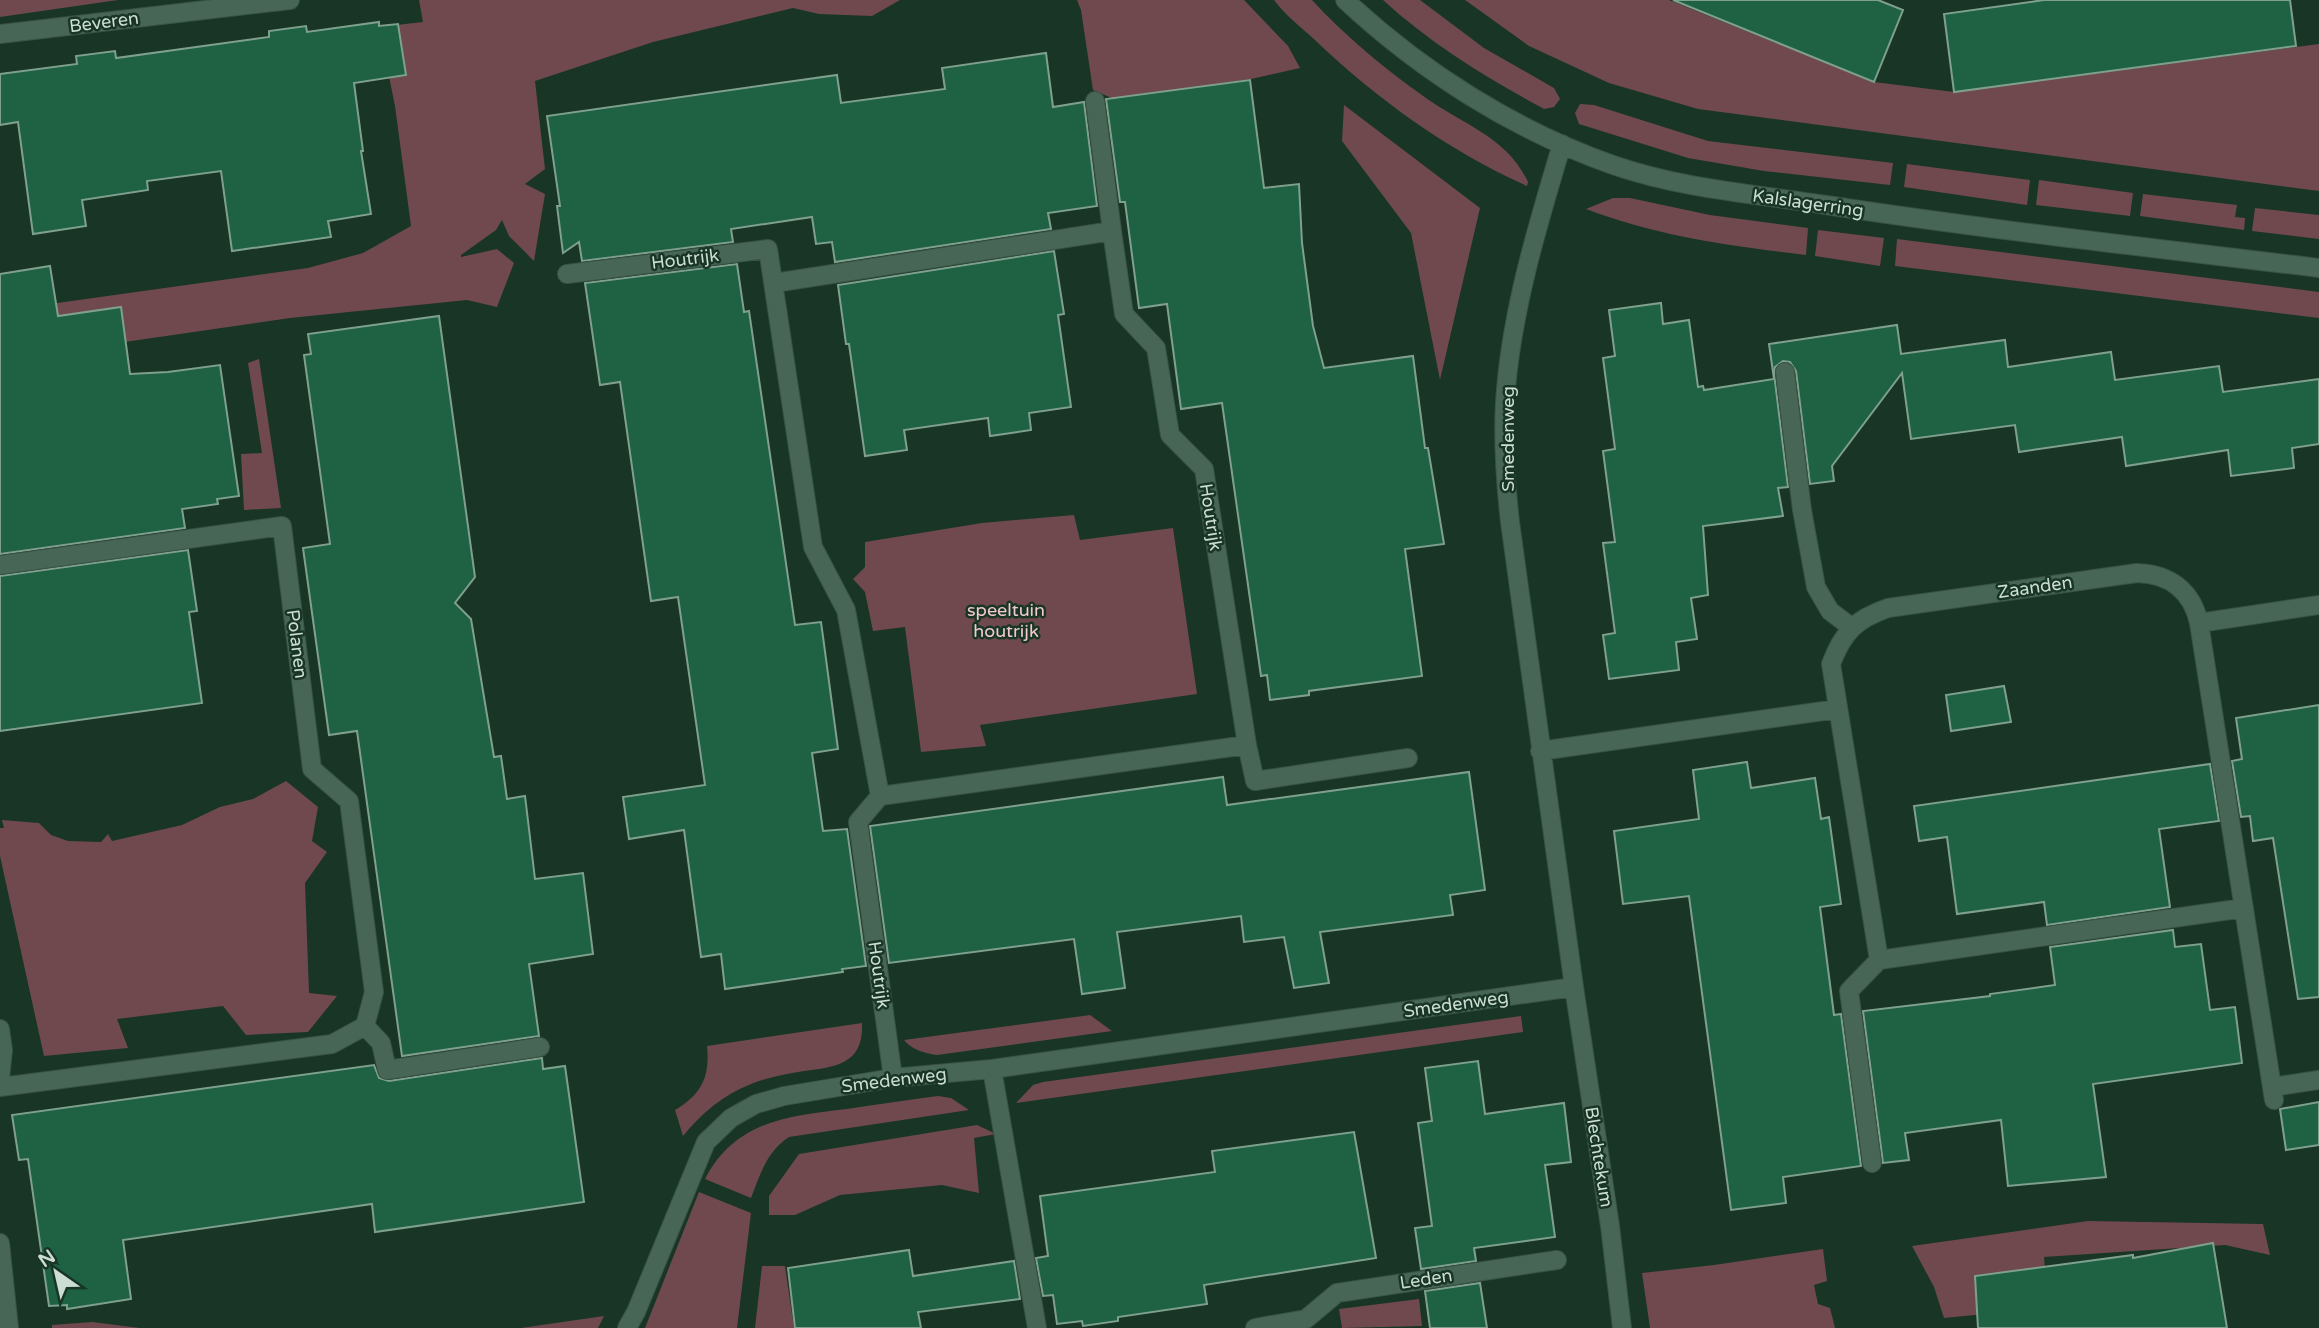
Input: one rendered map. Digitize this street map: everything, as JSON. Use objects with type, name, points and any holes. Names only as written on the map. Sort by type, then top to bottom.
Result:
[{"type":"street","name":"Beveren","points":[[0,34],[290,0]]},
{"type":"street","name":"Kalslagerring","points":[[1345,0],[1372,25],[1449,82],[1521,125],[1562,144],[1647,176],[1738,193],[1951,224],[2319,268]]},
{"type":"street","name":"Houtrijk","points":[[1095,101],[1124,314],[1156,348],[1170,435],[1204,469],[1255,781],[1408,758]]},
{"type":"street","name":"Smedenweg","points":[[627,1328],[641,1301],[706,1142],[731,1118],[756,1104],[784,1096],[893,1078],[992,1069],[1574,987],[1506,486],[1506,389],[1523,285],[1562,144]]},
{"type":"street","points":[[775,283],[1112,232]]},
{"type":"street","name":"Houtrijk","points":[[567,274],[768,249],[813,547],[846,610],[880,796],[858,822],[893,1078]]},
{"type":"street","points":[[1785,372],[1802,510],[1815,587],[1830,611],[1851,627],[1838,644],[1831,664],[1880,960]]},
{"type":"street","name":"Polanen","points":[[0,565],[282,526],[313,769],[349,800],[374,992],[365,1026]]},
{"type":"street","name":"Zaanden","points":[[1851,627],[1868,615],[1888,608],[2137,573],[2151,573],[2179,586],[2196,609],[2199,623],[2273,1093],[2319,1080]]},
{"type":"street","points":[[2199,623],[2319,605]]},
{"type":"street","points":[[1540,751],[1838,709]]},
{"type":"street","points":[[880,796],[1247,745]]},
{"type":"street","points":[[1872,1163],[1849,991],[1880,960],[2244,908]]},
{"type":"street","name":"Blechtekum","points":[[1574,987],[1610,1226],[1622,1328]]},
{"type":"street","points":[[0,1087],[332,1044],[365,1026],[381,1043],[387,1070],[540,1047]]},
{"type":"street","points":[[0,1029],[3,1050],[0,1078]]},
{"type":"street","points":[[992,1069],[1037,1328]]},
{"type":"street","points":[[0,1243],[9,1328]]},
{"type":"street","name":"Leden","points":[[1255,1328],[1306,1324],[1337,1293],[1557,1260]]},
{"type":"green space","points":[[0,0],[118,0],[0,17]]},
{"type":"green space","points":[[419,0],[900,0],[872,16],[819,14],[793,8],[653,42],[535,81],[545,169],[525,184],[545,194],[534,261],[509,236],[502,220],[496,230],[461,255],[497,249],[514,263],[497,307],[467,300],[290,318],[0,360],[0,311],[308,268],[363,253],[411,226],[395,106],[379,27],[423,22]]},
{"type":"green space","points":[[1077,0],[1244,0],[1288,46],[1300,68],[1251,79],[1114,99],[1093,90],[1081,10]]},
{"type":"green space","points":[[1274,0],[1312,0],[1352,40],[1396,76],[1440,108],[1497,143],[1519,167],[1528,182],[1527,186],[1470,157],[1389,104],[1288,16]]},
{"type":"green space","points":[[1383,0],[1420,0],[1484,48],[1554,88],[1560,99],[1554,107],[1544,109],[1440,46]]},
{"type":"green space","points":[[1465,0],[1669,0],[1874,82],[1954,92],[2319,44],[2319,191],[1698,109],[1609,83],[1529,46]]},
{"type":"green space","points":[[1580,104],[1594,105],[1708,141],[1893,163],[1890,185],[1764,171],[1688,158],[1579,124],[1575,113]]},
{"type":"green space","points":[[1344,105],[1480,208],[1440,380],[1411,233],[1342,141]]},
{"type":"green space","points":[[1907,164],[2030,180],[2027,205],[1904,187]]},
{"type":"green space","points":[[2039,180],[2133,193],[2130,216],[2036,205]]},
{"type":"green space","points":[[2143,194],[2237,205],[2235,217],[2245,218],[2244,230],[2140,216]]},
{"type":"green space","points":[[1613,198],[1630,198],[1710,215],[1808,228],[1806,255],[1722,244],[1667,233],[1586,209]]},
{"type":"green space","points":[[2255,208],[2319,215],[2319,239],[2252,231]]},
{"type":"green space","points":[[1818,230],[1884,238],[1880,266],[1815,256]]},
{"type":"green space","points":[[1897,239],[2319,292],[2319,318],[1895,266]]},
{"type":"green space","points":[[259,359],[281,508],[244,510],[241,454],[262,453],[248,363]]},
{"type":"green space","name":"speeltuin houtrijk","points":[[1074,515],[1080,540],[1173,528],[1197,694],[980,725],[986,746],[921,752],[905,627],[873,631],[865,592],[853,579],[865,567],[865,542],[982,523]]},
{"type":"green space","points":[[286,781],[318,807],[312,841],[327,852],[305,883],[309,993],[337,996],[308,1032],[246,1035],[223,1006],[117,1019],[128,1048],[44,1056],[0,856],[0,828],[4,828],[2,820],[39,823],[51,835],[68,841],[101,842],[108,834],[112,841],[182,825],[220,807],[253,799]]},
{"type":"green space","points":[[1090,1015],[1112,1031],[937,1055],[919,1050],[904,1040]]},
{"type":"green space","points":[[1521,1016],[1523,1032],[1016,1103],[1033,1085],[1043,1082]]},
{"type":"green space","points":[[862,1023],[858,1047],[846,1061],[827,1068],[771,1078],[741,1088],[714,1106],[683,1136],[675,1110],[698,1091],[702,1083],[707,1066],[707,1046]]},
{"type":"green space","points":[[938,1096],[951,1098],[969,1110],[789,1137],[770,1156],[751,1198],[705,1179],[717,1160],[732,1145],[765,1125],[804,1115]]},
{"type":"green space","points":[[977,1125],[996,1134],[974,1138],[979,1193],[942,1185],[840,1195],[795,1215],[769,1215],[769,1196],[799,1154]]},
{"type":"green space","points":[[699,1192],[751,1213],[737,1328],[645,1328]]},
{"type":"green space","points":[[2088,1221],[2263,1224],[2270,1255],[2225,1245],[2044,1257],[2048,1308],[1944,1318],[1934,1287],[1912,1246]]},
{"type":"green space","points":[[1823,1249],[1827,1281],[1814,1285],[1818,1304],[1830,1308],[1835,1328],[1650,1328],[1642,1273]]},
{"type":"green space","points":[[762,1266],[785,1266],[794,1328],[755,1328]]},
{"type":"green space","points":[[1419,1299],[1422,1326],[1342,1328],[1339,1309]]},
{"type":"green space","points":[[604,1316],[598,1328],[521,1328]]},
{"type":"green space","points":[[92,1322],[140,1328],[52,1328],[52,1325]]},
{"type":"building","points":[[1673,0],[1878,0],[1903,10],[1874,82]]},
{"type":"building","points":[[2044,0],[2290,0],[2296,46],[1954,92],[1944,14]]},
{"type":"building","points":[[379,22],[379,26],[398,24],[406,75],[354,83],[371,214],[328,221],[331,237],[232,251],[221,171],[147,181],[148,190],[82,200],[86,226],[33,234],[18,122],[0,125],[0,74],[77,64],[76,56],[115,51],[116,58],[269,37],[269,31],[306,26],[307,32]]},
{"type":"building","points":[[1046,53],[1053,107],[1084,102],[1097,206],[1048,213],[1051,229],[835,262],[832,242],[816,244],[812,217],[731,229],[733,242],[582,261],[579,242],[563,253],[557,206],[560,206],[547,116],[837,75],[841,103],[945,89],[942,68]]},
{"type":"building","points":[[1250,80],[1264,188],[1299,184],[1302,243],[1313,326],[1324,368],[1413,356],[1425,448],[1428,448],[1444,544],[1405,549],[1422,676],[1309,691],[1309,695],[1270,700],[1267,675],[1261,676],[1222,403],[1181,409],[1167,304],[1139,308],[1125,202],[1120,202],[1106,99]]},
{"type":"building","points":[[1054,251],[1064,314],[1058,315],[1071,407],[1029,413],[1031,430],[990,436],[988,418],[904,430],[907,450],[865,456],[838,285]]},
{"type":"building","points":[[737,264],[744,312],[749,311],[795,625],[821,622],[838,749],[812,753],[823,831],[847,829],[866,966],[842,969],[843,972],[725,989],[721,954],[701,957],[684,830],[629,839],[623,797],[705,785],[678,597],[651,601],[620,382],[600,385],[585,283]]},
{"type":"building","points":[[50,266],[58,316],[121,307],[130,374],[220,365],[239,496],[217,499],[218,504],[182,509],[185,528],[0,554],[0,274]]},
{"type":"building","points":[[1661,303],[1663,324],[1689,320],[1698,387],[1703,386],[1704,390],[1774,379],[1769,344],[1897,325],[1901,354],[2005,340],[2008,367],[2111,352],[2115,380],[2219,366],[2223,392],[2319,379],[2319,444],[2292,448],[2294,468],[2231,476],[2228,450],[2126,466],[2122,437],[2019,452],[2015,425],[1911,439],[1902,373],[1832,466],[1834,481],[1810,484],[1796,371],[1790,362],[1783,361],[1775,367],[1774,373],[1788,487],[1778,488],[1783,516],[1703,526],[1708,595],[1691,598],[1697,639],[1676,642],[1679,670],[1609,679],[1603,635],[1615,633],[1603,543],[1615,542],[1603,451],[1615,449],[1603,358],[1615,356],[1609,310]]},
{"type":"building","points":[[439,316],[475,577],[455,603],[471,619],[494,757],[501,756],[507,799],[525,796],[535,879],[583,873],[593,954],[529,964],[539,1036],[402,1056],[357,731],[329,735],[303,548],[330,544],[304,355],[311,354],[308,334]]},
{"type":"building","points":[[188,550],[197,611],[189,612],[202,703],[0,731],[0,576]]},
{"type":"building","points":[[2004,686],[2011,722],[1951,731],[1946,695]]},
{"type":"building","points":[[2319,705],[2319,997],[2298,999],[2273,838],[2253,841],[2250,816],[2241,817],[2232,761],[2242,759],[2236,718]]},
{"type":"building","points":[[1747,762],[1751,788],[1815,778],[1821,819],[1829,817],[1841,904],[1820,907],[1834,1015],[1841,1014],[1861,1166],[1783,1177],[1786,1203],[1731,1210],[1689,896],[1623,904],[1614,831],[1699,819],[1693,770]]},
{"type":"building","points":[[2210,764],[2219,821],[2159,829],[2170,907],[2047,925],[2044,902],[1957,914],[1947,837],[1919,841],[1914,806]]},
{"type":"building","points":[[1469,772],[1485,890],[1450,895],[1453,915],[1320,932],[1329,983],[1294,988],[1284,937],[1244,942],[1241,916],[1117,932],[1125,988],[1082,994],[1074,939],[889,963],[870,826],[1223,777],[1227,805]]},
{"type":"building","points":[[2173,930],[2175,947],[2201,944],[2210,1010],[2235,1007],[2242,1063],[2093,1084],[2106,1177],[2008,1186],[2001,1120],[1905,1133],[1909,1160],[1883,1163],[1863,1011],[1990,996],[2055,985],[2050,947]]},
{"type":"building","points":[[542,1058],[543,1069],[565,1066],[584,1202],[375,1232],[372,1204],[123,1240],[131,1299],[67,1309],[67,1305],[49,1306],[28,1159],[19,1160],[12,1115],[374,1065],[379,1078],[389,1081]]},
{"type":"building","points":[[1478,1061],[1485,1114],[1564,1103],[1571,1162],[1545,1165],[1555,1237],[1474,1248],[1476,1261],[1421,1269],[1415,1228],[1432,1226],[1418,1123],[1432,1121],[1425,1068]]},
{"type":"building","points":[[2319,1102],[2319,1145],[2286,1150],[2280,1109]]},
{"type":"building","points":[[1354,1132],[1376,1258],[1204,1285],[1207,1304],[1118,1317],[1118,1321],[1083,1326],[1082,1321],[1057,1324],[1053,1295],[1043,1296],[1036,1258],[1048,1256],[1040,1196],[1215,1172],[1212,1151]]},
{"type":"building","points":[[2213,1243],[2227,1328],[1978,1328],[1975,1276],[2133,1255],[2133,1258]]},
{"type":"building","points":[[909,1250],[913,1276],[1014,1261],[1020,1299],[918,1312],[921,1328],[795,1328],[788,1268]]},
{"type":"building","points":[[1480,1283],[1487,1328],[1430,1328],[1425,1291]]}]
